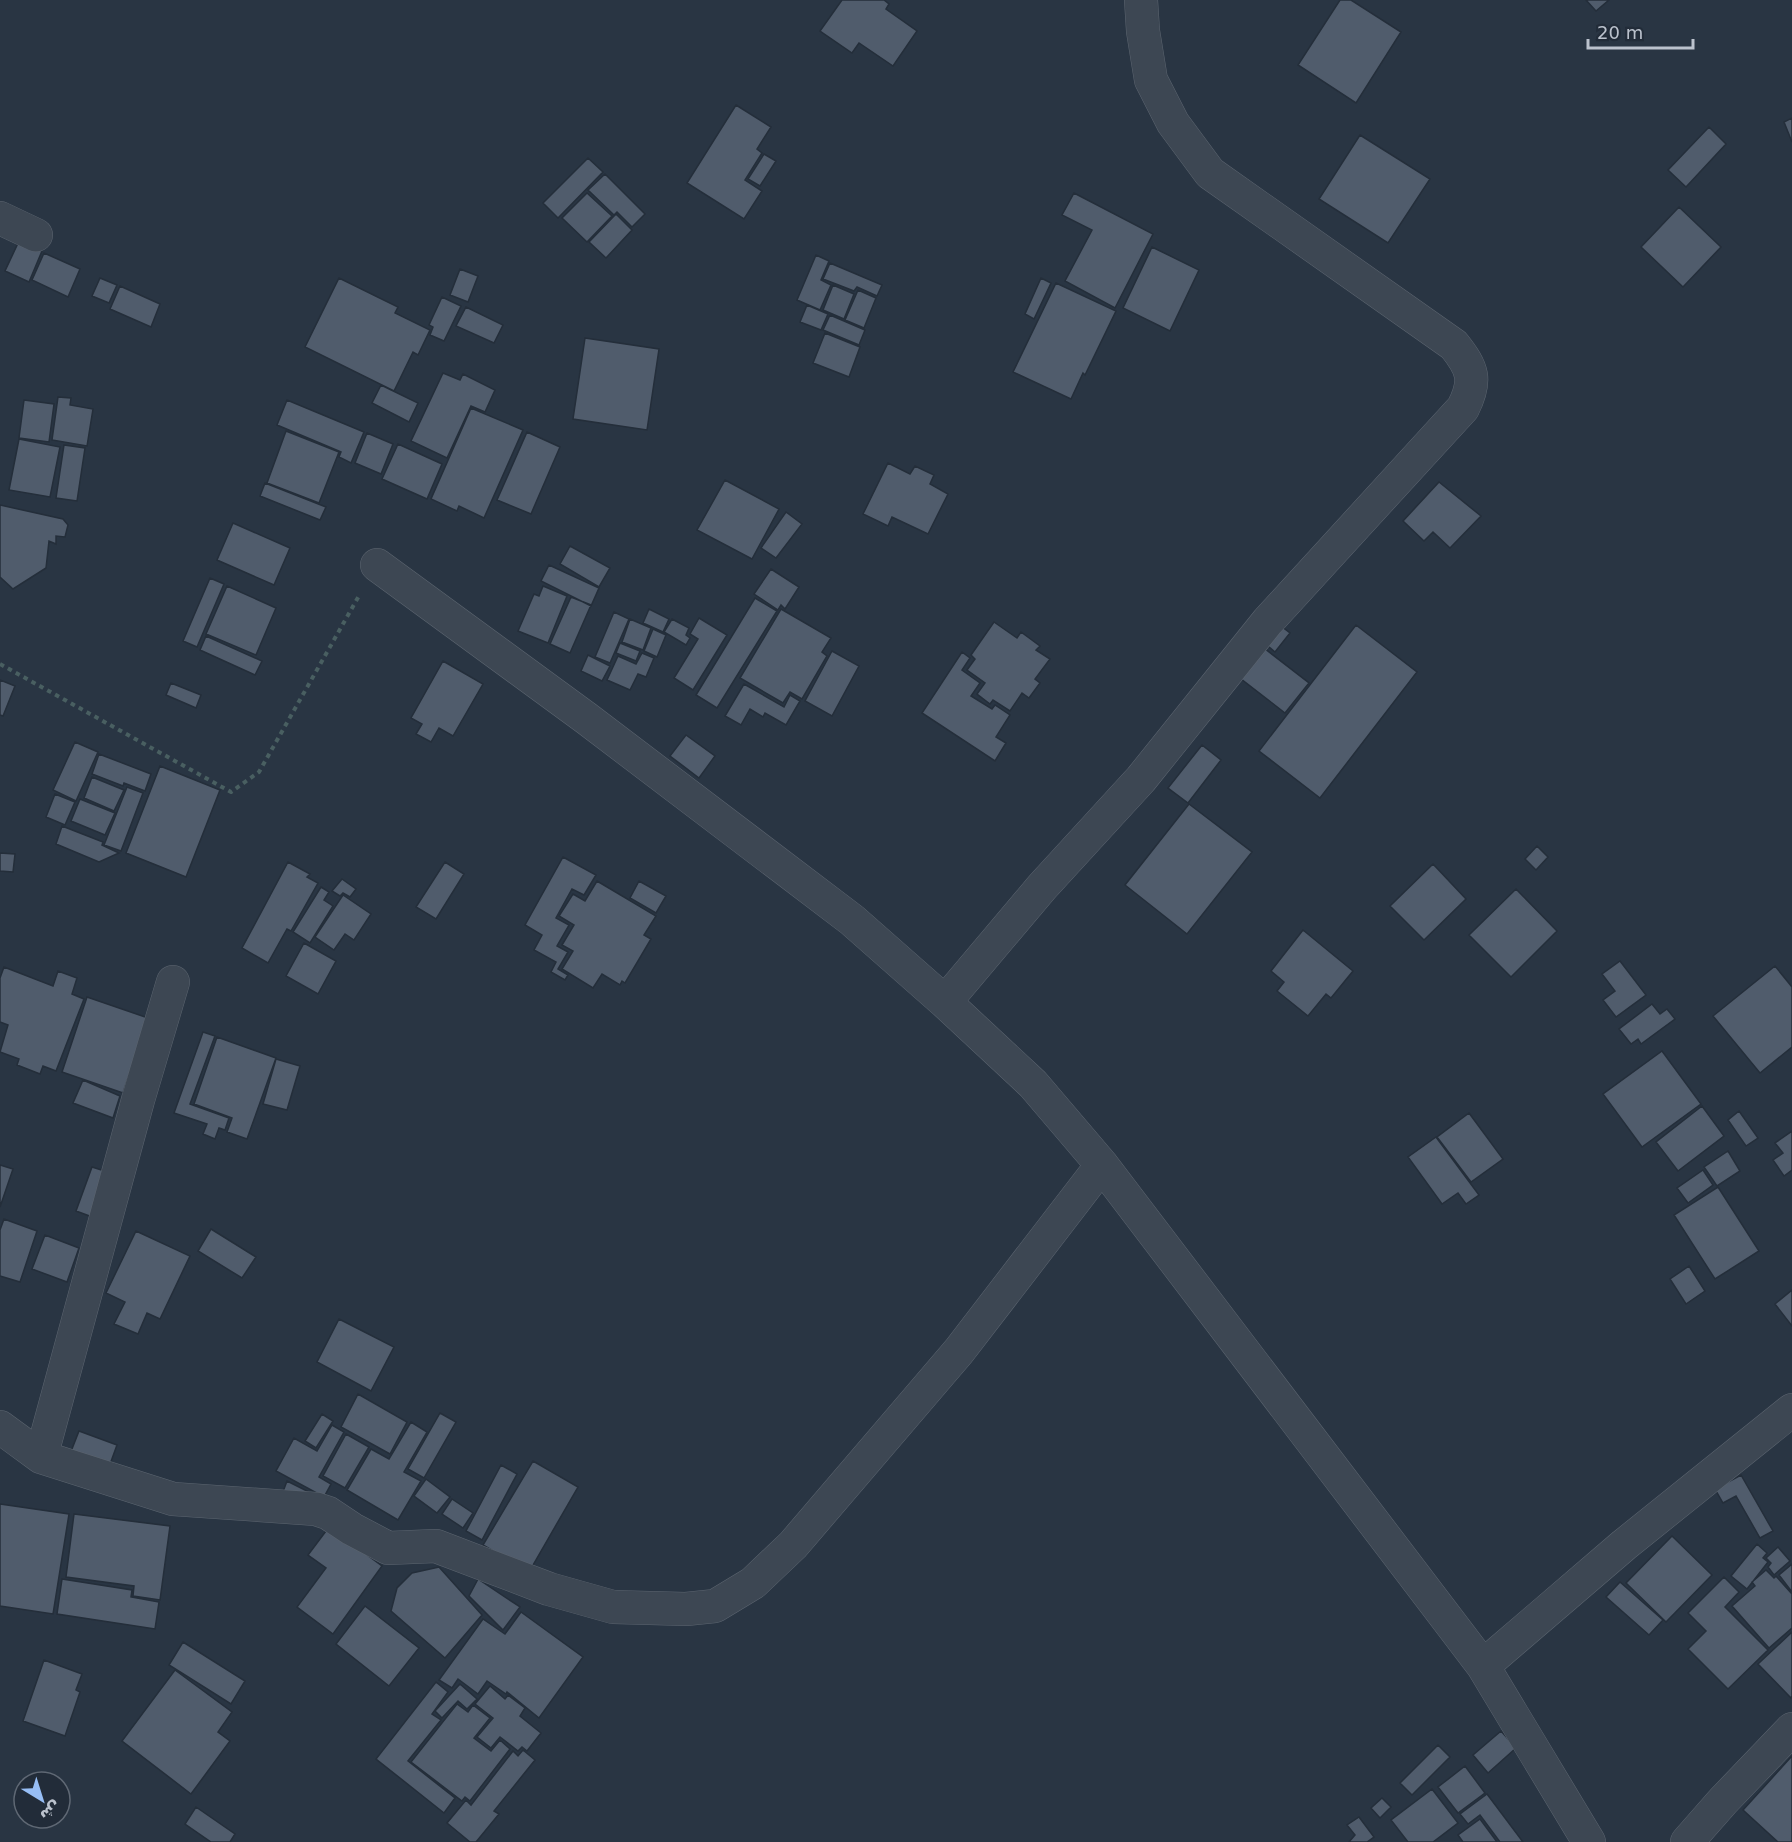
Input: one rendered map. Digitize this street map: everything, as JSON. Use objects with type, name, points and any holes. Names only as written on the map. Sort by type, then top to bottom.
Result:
[{"type":"street","points":[[945,1002],[1042,887],[1141,779],[1268,621],[1462,408],[1471,392],[1472,377],[1467,362],[1454,345],[1210,173],[1173,123],[1151,80],[1143,31],[1141,0]]},
{"type":"street","points":[[0,218],[36,235]]},
{"type":"street","points":[[377,565],[586,718],[852,920],[1033,1084],[1102,1165],[1483,1666],[1589,1842]]},
{"type":"street","points":[[41,1457],[138,1100],[173,982]]},
{"type":"street","points":[[0,1427],[41,1457],[173,1499],[316,1509],[328,1513],[388,1548],[436,1546],[549,1589],[613,1607],[686,1609],[715,1606],[753,1584],[793,1545],[959,1351],[1102,1165]]},
{"type":"street","points":[[1483,1666],[1624,1545],[1792,1410]]},
{"type":"street","points":[[1686,1842],[1792,1729]]},
{"type":"path","points":[[0,664],[231,792],[259,772],[377,565]]},
{"type":"building","points":[[842,0],[884,0],[889,4],[886,9],[917,31],[893,66],[859,43],[852,53],[820,31]]},
{"type":"building","points":[[1340,0],[1351,0],[1401,32],[1356,103],[1298,65]]},
{"type":"building","points":[[1586,0],[1609,0],[1596,11]]},
{"type":"building","points":[[736,105],[771,127],[757,149],[762,153],[745,180],[762,191],[744,219],[687,183]]},
{"type":"building","points":[[1792,118],[1792,142],[1784,122]]},
{"type":"building","points":[[1709,127],[1726,144],[1686,187],[1668,170]]},
{"type":"building","points":[[1360,135],[1430,179],[1388,243],[1319,199]]},
{"type":"building","points":[[764,154],[776,161],[760,186],[748,179]]},
{"type":"building","points":[[588,158],[603,172],[558,218],[543,203]]},
{"type":"building","points":[[605,174],[645,214],[632,227],[617,212],[614,215],[588,190]]},
{"type":"building","points":[[587,193],[612,216],[587,242],[562,218]]},
{"type":"building","points":[[1074,193],[1153,234],[1115,308],[1065,281],[1092,230],[1062,215]]},
{"type":"building","points":[[1679,207],[1721,247],[1683,287],[1641,247]]},
{"type":"building","points":[[616,214],[632,230],[606,258],[589,242]]},
{"type":"building","points":[[19,241],[42,251],[29,282],[5,271]]},
{"type":"building","points":[[1152,247],[1199,270],[1170,331],[1123,308]]},
{"type":"building","points":[[44,253],[80,269],[68,297],[32,280]]},
{"type":"building","points":[[816,255],[829,261],[821,280],[831,285],[820,310],[797,300]]},
{"type":"building","points":[[830,263],[882,285],[877,296],[857,287],[854,291],[823,279]]},
{"type":"building","points":[[460,269],[478,276],[468,302],[450,295]]},
{"type":"building","points":[[100,278],[117,285],[109,303],[92,296]]},
{"type":"building","points":[[339,278],[398,307],[395,313],[430,330],[418,355],[413,352],[394,391],[305,347]]},
{"type":"building","points":[[1041,278],[1051,283],[1034,319],[1025,314]]},
{"type":"building","points":[[1056,283],[1116,311],[1071,399],[1013,372]]},
{"type":"building","points":[[833,285],[854,294],[844,319],[823,310]]},
{"type":"building","points":[[120,286],[160,304],[151,327],[110,309]]},
{"type":"building","points":[[858,290],[876,298],[864,328],[845,320]]},
{"type":"building","points":[[442,297],[461,306],[444,341],[430,335],[433,327],[429,325]]},
{"type":"building","points":[[807,305],[828,314],[821,330],[800,322]]},
{"type":"building","points":[[466,307],[503,325],[494,343],[456,326]]},
{"type":"building","points":[[830,315],[865,330],[859,345],[823,330]]},
{"type":"building","points":[[825,333],[860,347],[849,377],[813,363]]},
{"type":"building","points":[[585,338],[659,349],[647,430],[573,419]]},
{"type":"building","points":[[443,373],[460,380],[463,374],[495,390],[485,412],[471,406],[447,458],[411,441]]},
{"type":"building","points":[[381,385],[418,403],[409,422],[372,403]]},
{"type":"building","points":[[58,397],[71,398],[70,405],[93,409],[87,446],[52,440]]},
{"type":"building","points":[[24,400],[54,404],[49,442],[19,438]]},
{"type":"building","points":[[287,400],[364,432],[351,463],[339,457],[341,452],[277,425]]},
{"type":"building","points":[[471,408],[523,430],[484,518],[459,506],[457,511],[431,499]]},
{"type":"building","points":[[286,431],[339,452],[319,503],[267,483]]},
{"type":"building","points":[[527,432],[560,447],[531,514],[497,500]]},
{"type":"building","points":[[367,433],[393,444],[381,474],[355,463]]},
{"type":"building","points":[[19,439],[60,447],[50,497],[9,490]]},
{"type":"building","points":[[398,444],[442,464],[427,499],[382,479]]},
{"type":"building","points":[[64,445],[85,448],[77,501],[56,498]]},
{"type":"building","points":[[888,463],[910,474],[915,466],[934,475],[930,484],[948,494],[928,534],[892,517],[888,526],[863,514]]},
{"type":"building","points":[[725,480],[779,509],[752,559],[697,530]]},
{"type":"building","points":[[1439,482],[1481,516],[1450,548],[1433,532],[1424,541],[1403,521]]},
{"type":"building","points":[[265,483],[326,507],[320,520],[260,496]]},
{"type":"building","points":[[0,505],[63,519],[68,525],[65,537],[56,536],[56,544],[49,541],[46,568],[13,589],[0,577]]},
{"type":"building","points":[[786,512],[802,524],[776,558],[761,548]]},
{"type":"building","points":[[233,523],[290,548],[274,585],[217,560]]},
{"type":"building","points":[[570,546],[610,568],[599,587],[560,564]]},
{"type":"building","points":[[549,565],[599,588],[591,606],[541,581]]},
{"type":"building","points":[[771,569],[799,587],[785,609],[781,605],[778,610],[754,594]]},
{"type":"building","points":[[210,578],[224,584],[197,647],[183,641]]},
{"type":"building","points":[[227,586],[276,608],[256,655],[206,634]]},
{"type":"building","points":[[543,586],[567,596],[548,643],[518,631],[534,594],[539,596]]},
{"type":"building","points":[[571,597],[591,605],[570,653],[550,644]]},
{"type":"building","points":[[755,598],[777,611],[717,708],[696,695]]},
{"type":"building","points":[[649,609],[669,619],[663,632],[643,623]]},
{"type":"building","points":[[781,609],[831,638],[822,652],[827,656],[802,699],[790,692],[783,703],[740,678]]},
{"type":"building","points":[[614,612],[629,619],[610,663],[595,657]]},
{"type":"building","points":[[699,618],[727,635],[693,690],[674,678],[698,639],[690,634]]},
{"type":"building","points":[[630,619],[651,628],[643,650],[622,642]]},
{"type":"building","points":[[672,619],[689,628],[686,635],[690,638],[686,645],[664,632]]},
{"type":"building","points":[[994,622],[1017,638],[1021,632],[1040,646],[1036,650],[1050,659],[1035,679],[1040,683],[1029,698],[1022,693],[1010,711],[993,700],[990,704],[977,694],[985,683],[967,670],[975,659],[971,655]]},
{"type":"building","points":[[1277,623],[1290,633],[1275,652],[1262,641]]},
{"type":"building","points":[[1356,625],[1417,672],[1320,798],[1259,751]]},
{"type":"building","points":[[653,629],[666,635],[657,657],[644,651]]},
{"type":"building","points":[[206,636],[262,661],[255,675],[200,650]]},
{"type":"building","points":[[620,643],[640,651],[636,661],[616,653]]},
{"type":"building","points":[[1260,645],[1309,683],[1285,713],[1236,675]]},
{"type":"building","points":[[832,651],[859,666],[832,716],[805,701]]},
{"type":"building","points":[[962,652],[970,658],[962,670],[980,683],[971,696],[992,709],[995,705],[1010,715],[996,737],[1006,743],[995,761],[922,713]]},
{"type":"building","points":[[642,653],[654,658],[646,677],[638,674],[630,690],[607,680],[618,656],[636,664]]},
{"type":"building","points":[[588,655],[610,666],[602,681],[581,671]]},
{"type":"building","points":[[443,661],[483,684],[453,736],[439,728],[431,742],[416,734],[422,724],[411,718]]},
{"type":"building","points":[[0,680],[15,686],[3,716],[0,715]]},
{"type":"building","points":[[171,683],[201,695],[196,708],[166,695]]},
{"type":"building","points":[[744,684],[784,707],[790,695],[800,701],[786,725],[765,713],[763,717],[750,709],[741,725],[725,716]]},
{"type":"building","points":[[686,735],[715,756],[699,778],[670,756]]},
{"type":"building","points":[[75,742],[98,752],[76,801],[53,790]]},
{"type":"building","points":[[1202,745],[1221,760],[1188,803],[1168,788]]},
{"type":"building","points":[[99,754],[151,774],[145,791],[124,783],[123,786],[92,774]]},
{"type":"building","points":[[160,766],[220,790],[186,877],[126,853]]},
{"type":"building","points":[[92,777],[124,790],[114,811],[84,798]]},
{"type":"building","points":[[127,787],[143,793],[121,851],[104,845]]},
{"type":"building","points":[[55,794],[75,802],[65,825],[46,817]]},
{"type":"building","points":[[80,799],[115,813],[105,835],[71,821]]},
{"type":"building","points":[[1189,804],[1252,852],[1187,934],[1125,885]]},
{"type":"building","points":[[62,826],[103,842],[102,845],[119,853],[99,862],[56,844]]},
{"type":"building","points":[[1537,846],[1548,857],[1536,870],[1525,859]]},
{"type":"building","points":[[0,853],[15,854],[13,872],[0,871]]},
{"type":"building","points":[[563,857],[596,875],[584,895],[572,889],[556,918],[569,925],[557,946],[568,952],[558,969],[568,975],[565,980],[551,972],[556,962],[534,950],[542,935],[525,925]]},
{"type":"building","points":[[288,862],[310,874],[307,877],[318,883],[291,931],[287,929],[268,963],[242,948]]},
{"type":"building","points":[[445,862],[464,874],[436,919],[416,907]]},
{"type":"building","points":[[1433,864],[1466,899],[1424,940],[1390,906]]},
{"type":"building","points":[[342,879],[356,889],[350,897],[343,893],[340,896],[332,891]]},
{"type":"building","points":[[597,881],[656,916],[644,935],[651,939],[625,983],[622,981],[620,985],[602,974],[593,988],[562,969],[573,951],[562,945],[574,925],[559,916],[573,894],[585,901]]},
{"type":"building","points":[[639,881],[666,896],[656,913],[630,898]]},
{"type":"building","points":[[321,887],[329,892],[324,900],[333,906],[310,943],[293,932]]},
{"type":"building","points":[[1516,889],[1557,931],[1511,977],[1469,935]]},
{"type":"building","points":[[343,895],[371,914],[354,940],[345,934],[334,950],[315,937]]},
{"type":"building","points":[[1303,930],[1353,971],[1331,998],[1326,994],[1308,1016],[1277,991],[1284,982],[1271,971]]},
{"type":"building","points":[[304,943],[336,961],[318,994],[286,976]]},
{"type":"building","points":[[1620,961],[1646,995],[1616,1017],[1603,1000],[1615,991],[1602,974]]},
{"type":"building","points":[[1775,966],[1792,987],[1792,1047],[1760,1073],[1713,1016]]},
{"type":"building","points":[[4,967],[53,986],[58,971],[77,978],[72,994],[84,999],[56,1071],[43,1066],[40,1074],[17,1065],[19,1059],[0,1052],[8,1025],[0,1022],[0,978]]},
{"type":"building","points":[[87,997],[148,1018],[123,1093],[62,1072]]},
{"type":"building","points":[[1652,1004],[1660,1014],[1667,1009],[1675,1019],[1641,1044],[1638,1039],[1631,1044],[1619,1029]]},
{"type":"building","points":[[203,1032],[215,1036],[190,1104],[229,1118],[225,1130],[219,1128],[215,1139],[203,1134],[207,1124],[174,1113]]},
{"type":"building","points":[[217,1037],[276,1058],[247,1139],[227,1132],[232,1118],[194,1104]]},
{"type":"building","points":[[1662,1051],[1701,1104],[1642,1147],[1603,1094]]},
{"type":"building","points":[[276,1059],[300,1066],[287,1110],[263,1104]]},
{"type":"building","points":[[83,1080],[120,1096],[113,1118],[73,1103]]},
{"type":"building","points":[[1702,1106],[1724,1136],[1678,1171],[1656,1142]]},
{"type":"building","points":[[1739,1111],[1758,1138],[1746,1146],[1728,1120]]},
{"type":"building","points":[[1469,1113],[1503,1159],[1471,1182],[1437,1137]]},
{"type":"building","points":[[1792,1131],[1792,1170],[1784,1176],[1773,1160],[1783,1153],[1775,1143]]},
{"type":"building","points":[[1436,1137],[1479,1195],[1466,1204],[1458,1193],[1442,1204],[1408,1157]]},
{"type":"building","points":[[1728,1151],[1740,1171],[1717,1186],[1704,1167]]},
{"type":"building","points":[[0,1165],[13,1169],[0,1207]]},
{"type":"building","points":[[92,1167],[111,1173],[95,1218],[76,1211]]},
{"type":"building","points":[[1703,1170],[1713,1185],[1688,1203],[1677,1188]]},
{"type":"building","points":[[1718,1187],[1759,1251],[1715,1279],[1674,1215]]},
{"type":"building","points":[[4,1219],[37,1231],[20,1282],[0,1276],[0,1230]]},
{"type":"building","points":[[211,1229],[256,1257],[242,1278],[198,1251]]},
{"type":"building","points":[[136,1231],[190,1256],[160,1319],[147,1313],[138,1334],[114,1324],[125,1302],[106,1293]]},
{"type":"building","points":[[45,1235],[79,1248],[67,1282],[32,1269]]},
{"type":"building","points":[[1689,1266],[1705,1291],[1686,1304],[1670,1279]]},
{"type":"building","points":[[1792,1290],[1792,1326],[1775,1304]]},
{"type":"building","points":[[339,1319],[394,1347],[371,1391],[317,1362]]},
{"type":"building","points":[[358,1394],[407,1422],[390,1454],[341,1427]]},
{"type":"building","points":[[440,1413],[456,1422],[424,1478],[408,1469]]},
{"type":"building","points":[[322,1414],[333,1421],[316,1448],[305,1441]]},
{"type":"building","points":[[411,1422],[427,1432],[404,1472],[421,1481],[398,1520],[347,1490],[371,1449],[389,1459]]},
{"type":"building","points":[[332,1425],[344,1432],[319,1477],[331,1484],[324,1497],[276,1471],[294,1438],[317,1451]]},
{"type":"building","points":[[79,1431],[117,1445],[109,1467],[70,1454]]},
{"type":"building","points":[[346,1434],[369,1447],[345,1488],[323,1476]]},
{"type":"building","points":[[533,1461],[578,1487],[529,1572],[483,1545]]},
{"type":"building","points":[[501,1465],[517,1474],[482,1540],[466,1531]]},
{"type":"building","points":[[1741,1475],[1773,1531],[1760,1538],[1736,1496],[1723,1503],[1715,1489]]},
{"type":"building","points":[[426,1479],[450,1497],[437,1513],[414,1496]]},
{"type":"building","points":[[287,1481],[313,1494],[281,1497]]},
{"type":"building","points":[[452,1499],[473,1513],[463,1528],[442,1514]]},
{"type":"building","points":[[0,1504],[69,1514],[53,1614],[0,1606]]},
{"type":"building","points":[[74,1514],[170,1526],[160,1600],[133,1596],[134,1586],[66,1577]]},
{"type":"building","points":[[329,1527],[382,1566],[333,1634],[297,1607],[326,1568],[308,1555]]},
{"type":"building","points":[[1672,1536],[1712,1575],[1666,1622],[1626,1583]]},
{"type":"building","points":[[1757,1544],[1767,1553],[1763,1558],[1768,1562],[1747,1589],[1731,1576]]},
{"type":"building","points":[[1778,1547],[1790,1561],[1774,1575],[1768,1567],[1771,1563],[1766,1558]]},
{"type":"building","points":[[1792,1564],[1792,1592],[1779,1575]]},
{"type":"building","points":[[439,1567],[482,1615],[445,1658],[391,1611],[397,1588],[412,1573]]},
{"type":"building","points":[[1766,1570],[1774,1578],[1776,1576],[1792,1594],[1792,1628],[1769,1648],[1732,1606],[1755,1586],[1752,1582]]},
{"type":"building","points":[[1724,1577],[1739,1592],[1725,1607],[1768,1650],[1728,1689],[1688,1649],[1706,1631],[1688,1613]]},
{"type":"building","points":[[62,1579],[132,1590],[131,1597],[159,1602],[155,1629],[57,1614]]},
{"type":"building","points":[[478,1579],[520,1607],[503,1630],[469,1596]]},
{"type":"building","points":[[1620,1582],[1663,1620],[1649,1635],[1606,1597]]},
{"type":"building","points":[[365,1606],[419,1648],[389,1686],[336,1644]]},
{"type":"building","points":[[521,1612],[583,1657],[539,1718],[507,1692],[506,1694],[487,1681],[478,1694],[458,1679],[452,1688],[439,1680],[483,1619],[505,1634]]},
{"type":"building","points":[[1792,1632],[1792,1696],[1791,1698],[1758,1664]]},
{"type":"building","points":[[183,1642],[245,1681],[231,1704],[169,1665]]},
{"type":"building","points":[[44,1660],[82,1674],[76,1690],[80,1692],[65,1736],[23,1721]]},
{"type":"building","points":[[175,1670],[232,1712],[218,1732],[230,1741],[191,1794],[122,1741]]},
{"type":"building","points":[[436,1682],[448,1692],[432,1714],[441,1720],[408,1761],[455,1798],[444,1813],[376,1759]]},
{"type":"building","points":[[460,1684],[477,1699],[467,1709],[458,1701],[442,1718],[435,1711]]},
{"type":"building","points":[[490,1686],[505,1699],[508,1695],[525,1708],[520,1716],[541,1733],[527,1751],[522,1747],[518,1751],[500,1737],[491,1748],[477,1737],[493,1718],[475,1704]]},
{"type":"building","points":[[457,1704],[468,1712],[473,1705],[490,1718],[474,1738],[491,1751],[500,1740],[510,1749],[470,1801],[465,1797],[462,1801],[411,1762]]},
{"type":"building","points":[[1501,1731],[1516,1748],[1488,1773],[1473,1755]]},
{"type":"building","points":[[1438,1745],[1450,1757],[1412,1795],[1400,1783]]},
{"type":"building","points":[[523,1750],[535,1760],[494,1811],[499,1814],[476,1842],[470,1842],[447,1823],[466,1800],[471,1805],[513,1751],[518,1756]]},
{"type":"building","points":[[1792,1756],[1792,1842],[1778,1842],[1743,1810]]},
{"type":"building","points":[[1465,1766],[1485,1793],[1458,1813],[1438,1787]]},
{"type":"building","points":[[1432,1789],[1458,1823],[1433,1842],[1408,1842],[1391,1820]]},
{"type":"building","points":[[1487,1794],[1523,1842],[1500,1842],[1480,1815],[1468,1824],[1460,1814]]},
{"type":"building","points":[[1382,1798],[1391,1807],[1380,1818],[1371,1808]]},
{"type":"building","points":[[196,1807],[235,1834],[230,1842],[211,1842],[185,1824]]},
{"type":"building","points":[[1359,1817],[1374,1837],[1367,1842],[1349,1842],[1355,1835],[1347,1825]]},
{"type":"building","points":[[1480,1819],[1497,1842],[1463,1842],[1458,1835]]}]
